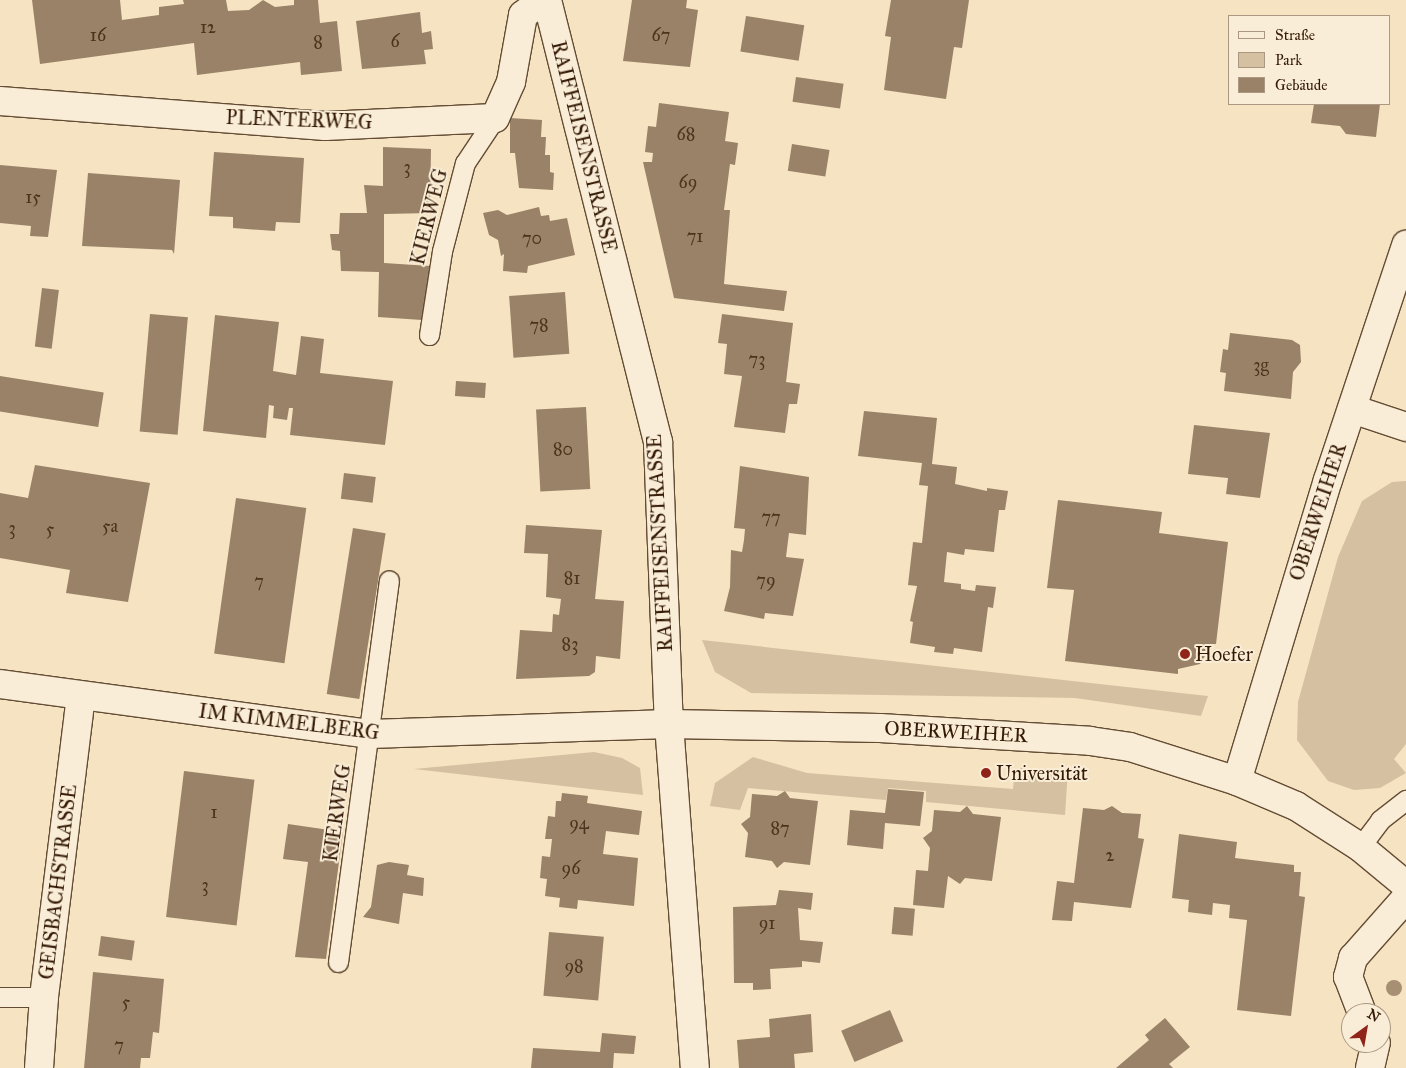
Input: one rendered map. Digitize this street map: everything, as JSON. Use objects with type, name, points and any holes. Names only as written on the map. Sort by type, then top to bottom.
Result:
[{"type":"street","points":[[495,118],[511,82],[523,15],[542,0]]},
{"type":"street","name":"RAIFFEISENSTRASSE","points":[[547,0],[658,442],[669,724],[695,1068]]},
{"type":"street","name":"PLENTERWEG","points":[[0,101],[325,126],[495,118]]},
{"type":"street","name":"OBERWEIHER","points":[[1237,781],[1352,409],[1406,245]]},
{"type":"street","points":[[1352,409],[1406,427]]},
{"type":"street","name":"IM KIMMELBERG","points":[[0,684],[370,734],[669,724]]},
{"type":"street","name":"GEISBACHSTRASSE","points":[[39,1068],[44,997],[81,696]]},
{"type":"street","name":"OBERWEIHER","points":[[669,724],[908,729],[1090,741],[1130,747],[1237,781],[1296,806],[1360,847],[1406,885]]},
{"type":"street","points":[[1358,1003],[1348,977],[1353,958],[1406,898]]},
{"type":"street","points":[[1370,1068],[1374,1053]]},
{"type":"lane","name":"KIERWEG","points":[[429,335],[442,251],[465,163],[495,118]]},
{"type":"lane","name":"KIERWEG","points":[[338,962],[370,734],[389,580]]},
{"type":"lane","points":[[1360,847],[1380,820],[1406,800]]},
{"type":"lane","points":[[0,997],[44,997]]},
{"type":"green space","points":[[1406,481],[1406,744],[1394,759],[1406,773],[1380,788],[1354,790],[1328,781],[1297,740],[1298,702],[1338,557],[1362,501],[1392,482]]},
{"type":"green space","points":[[702,640],[1208,696],[1201,716],[1075,698],[751,693],[715,672]]},
{"type":"green space","points":[[594,752],[622,758],[640,768],[643,795],[414,769]]},
{"type":"green space","points":[[753,757],[807,773],[1013,789],[1015,768],[1068,770],[1065,815],[926,802],[926,791],[888,788],[886,800],[748,788],[740,810],[710,806],[715,783]]},
{"type":"building","points":[[32,0],[120,0],[122,20],[159,15],[159,7],[184,4],[183,0],[226,0],[228,11],[249,10],[263,0],[275,7],[294,5],[294,0],[318,0],[320,23],[337,21],[342,71],[301,75],[300,62],[197,75],[194,43],[40,64]]},
{"type":"building","points":[[632,0],[687,0],[686,8],[698,10],[690,67],[623,61]]},
{"type":"building","points":[[891,0],[969,0],[962,48],[954,47],[946,99],[884,90],[891,37],[885,36]]},
{"type":"building","points":[[420,12],[422,33],[431,31],[433,49],[424,50],[426,64],[362,69],[356,21]]},
{"type":"building","points":[[746,16],[804,25],[799,61],[740,52]]},
{"type":"building","points":[[796,77],[844,84],[840,108],[793,102]]},
{"type":"building","points":[[659,103],[729,112],[725,141],[738,143],[735,165],[730,164],[724,210],[730,210],[724,284],[787,291],[784,311],[674,298],[643,162],[652,162],[653,153],[645,152],[648,126],[656,127]]},
{"type":"building","points":[[1314,105],[1380,105],[1376,137],[1346,134],[1340,126],[1311,123]]},
{"type":"building","points":[[510,118],[542,120],[541,137],[546,137],[545,155],[550,155],[550,172],[554,173],[553,190],[519,188],[515,153],[510,153]]},
{"type":"building","points":[[792,144],[830,150],[825,177],[788,171]]},
{"type":"building","points":[[383,147],[431,149],[430,213],[384,214],[384,263],[430,266],[422,320],[378,317],[379,272],[341,271],[340,251],[332,250],[330,234],[339,234],[340,213],[367,213],[364,185],[383,186]]},
{"type":"building","points":[[214,152],[304,158],[300,223],[276,222],[275,231],[233,228],[233,217],[209,216]]},
{"type":"building","points":[[0,165],[57,170],[48,237],[30,236],[31,226],[0,223]]},
{"type":"building","points":[[88,173],[180,180],[174,254],[172,250],[82,246]]},
{"type":"building","points":[[539,207],[541,216],[549,215],[550,221],[567,218],[575,255],[528,266],[527,273],[503,271],[504,254],[501,256],[498,240],[489,235],[483,213],[498,210],[507,215]]},
{"type":"building","points":[[42,288],[59,290],[52,349],[35,347]]},
{"type":"building","points":[[565,292],[569,354],[513,358],[509,296]]},
{"type":"building","points":[[150,314],[188,317],[178,435],[140,432]]},
{"type":"building","points":[[722,314],[793,323],[786,382],[800,384],[797,404],[789,404],[785,433],[734,427],[742,376],[724,374],[727,344],[718,343]]},
{"type":"building","points":[[215,315],[279,322],[273,371],[296,375],[301,336],[324,339],[320,373],[393,381],[385,445],[290,435],[293,408],[289,408],[287,420],[273,418],[274,406],[269,405],[266,438],[203,431]]},
{"type":"building","points":[[1230,333],[1292,340],[1300,345],[1301,362],[1293,372],[1291,399],[1224,391],[1226,373],[1220,372],[1223,349],[1228,350]]},
{"type":"building","points":[[0,376],[104,392],[98,427],[0,411]]},
{"type":"building","points":[[456,381],[486,383],[485,398],[455,396]]},
{"type":"building","points":[[586,407],[590,489],[540,492],[536,410]]},
{"type":"building","points":[[864,411],[937,418],[932,464],[957,467],[955,484],[987,491],[987,488],[1008,491],[1005,510],[999,510],[994,552],[965,549],[964,555],[947,552],[944,582],[961,584],[961,589],[975,591],[976,585],[996,587],[993,608],[988,607],[982,652],[954,648],[953,654],[934,652],[935,647],[910,643],[913,622],[910,621],[917,586],[908,585],[913,542],[922,543],[928,486],[919,485],[922,463],[858,456]]},
{"type":"building","points":[[1194,425],[1270,433],[1260,498],[1226,494],[1228,478],[1188,474]]},
{"type":"building","points":[[35,465],[150,483],[128,602],[66,593],[70,570],[0,558],[0,493],[28,498]]},
{"type":"building","points":[[740,466],[809,477],[806,535],[789,533],[786,557],[804,559],[793,616],[765,613],[764,619],[724,611],[730,587],[731,550],[742,552],[744,540],[745,529],[734,528]]},
{"type":"building","points":[[344,473],[376,477],[373,503],[341,499]]},
{"type":"building","points":[[236,498],[306,508],[284,663],[214,653]]},
{"type":"building","points":[[1058,500],[1162,512],[1159,533],[1228,542],[1216,644],[1212,644],[1200,664],[1178,669],[1178,674],[1065,661],[1074,590],[1047,588]]},
{"type":"building","points":[[526,525],[602,530],[595,599],[624,601],[620,659],[596,656],[595,672],[589,676],[516,679],[520,630],[552,632],[553,614],[559,615],[561,599],[546,597],[548,554],[524,553]]},
{"type":"building","points":[[353,528],[386,533],[359,699],[327,694]]},
{"type":"building","points":[[184,771],[254,780],[237,926],[166,917]]},
{"type":"building","points":[[888,789],[924,792],[920,826],[885,823],[883,849],[847,845],[850,810],[885,813]]},
{"type":"building","points":[[785,791],[790,798],[818,801],[810,865],[784,862],[777,868],[772,861],[745,857],[748,833],[741,824],[750,817],[752,794],[777,796]]},
{"type":"building","points":[[562,793],[588,796],[587,803],[642,811],[639,835],[606,831],[603,854],[638,858],[634,906],[578,900],[577,909],[559,907],[560,898],[545,896],[547,879],[540,878],[542,856],[550,857],[552,839],[545,839],[548,816],[555,817],[556,801],[561,801]]},
{"type":"building","points":[[967,806],[973,814],[1001,817],[992,881],[965,878],[960,884],[948,876],[944,908],[913,905],[916,870],[928,871],[930,848],[923,838],[932,831],[934,810],[960,812]]},
{"type":"building","points":[[1112,806],[1122,813],[1141,814],[1138,838],[1144,839],[1131,908],[1074,902],[1072,921],[1052,920],[1057,881],[1074,883],[1083,808],[1104,810]]},
{"type":"building","points":[[288,824],[343,832],[326,959],[295,957],[308,862],[283,859]]},
{"type":"building","points":[[1179,834],[1237,842],[1235,858],[1294,865],[1294,872],[1301,872],[1299,896],[1305,897],[1291,1016],[1237,1010],[1247,920],[1229,918],[1230,905],[1213,903],[1212,915],[1188,912],[1189,900],[1172,898]]},
{"type":"building","points":[[389,862],[409,865],[407,875],[424,878],[423,896],[403,893],[399,924],[363,917],[371,907],[377,865]]},
{"type":"building","points":[[779,890],[813,893],[811,910],[798,908],[800,940],[823,942],[820,963],[802,961],[802,967],[770,969],[771,989],[753,990],[753,983],[734,983],[733,907],[776,905]]},
{"type":"building","points":[[894,907],[915,909],[913,936],[892,934]]},
{"type":"building","points":[[549,932],[604,937],[598,1001],[543,996]]},
{"type":"building","points":[[101,936],[135,941],[132,961],[98,956]]},
{"type":"building","points":[[93,972],[164,979],[159,1033],[153,1032],[150,1058],[141,1058],[140,1068],[84,1068]]},
{"type":"building","points":[[890,1010],[903,1041],[854,1062],[841,1031]]},
{"type":"building","points":[[811,1014],[813,1052],[794,1054],[795,1068],[739,1068],[737,1040],[770,1037],[769,1019]]},
{"type":"building","points":[[1165,1018],[1190,1047],[1169,1064],[1173,1068],[1116,1068],[1149,1040],[1145,1035]]},
{"type":"building","points":[[602,1033],[636,1036],[634,1054],[614,1053],[613,1068],[531,1068],[533,1048],[600,1052]]},
{"type":"place","name":"Hoefer","points":[[1185,654]]},
{"type":"place","name":"Universität","points":[[986,773]]}]
